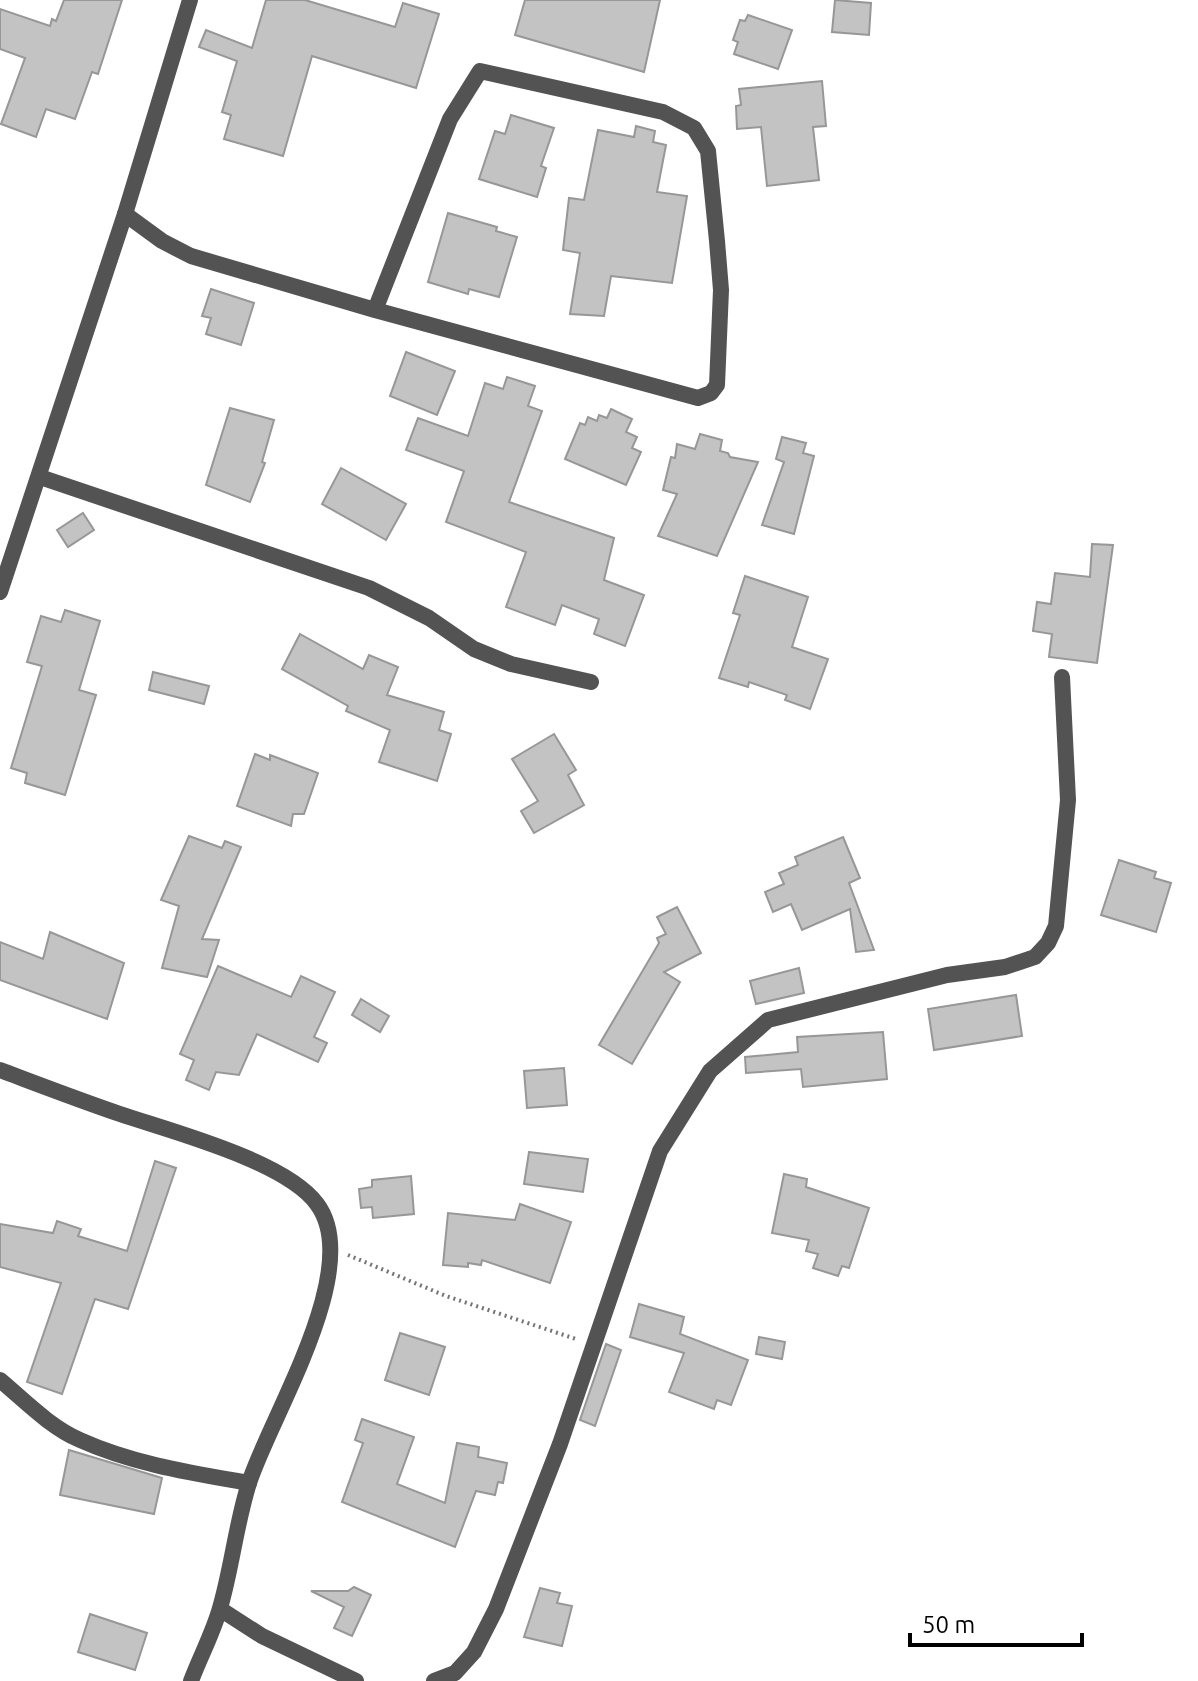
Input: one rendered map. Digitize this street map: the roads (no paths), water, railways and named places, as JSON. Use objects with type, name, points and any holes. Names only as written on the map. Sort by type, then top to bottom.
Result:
[{"type":"street","points":[[0,592],[125,214],[190,0]]},
{"type":"street","points":[[125,214],[162,241],[191,256],[375,310],[698,398],[711,393],[717,385],[721,290],[708,151],[694,128],[663,112],[480,71],[450,119],[375,310]]},
{"type":"street","points":[[40,477],[369,588],[429,618],[474,649],[511,664],[591,682]]},
{"type":"street","points":[[434,1681],[455,1673],[474,1652],[496,1609],[560,1444],[660,1151],[710,1071],[768,1020],[947,975],[1005,967],[1035,957],[1048,943],[1056,926],[1068,800],[1062,677]]},
{"type":"street","points":[[0,1070],[243,1157],[293,1183],[317,1204],[327,1225],[331,1248],[328,1283],[289,1392],[249,1483],[220,1609],[191,1681]]},
{"type":"street","points":[[0,1380],[47,1420],[78,1439],[167,1469],[249,1483]]},
{"type":"street","points":[[220,1609],[262,1636],[356,1681]]}]
